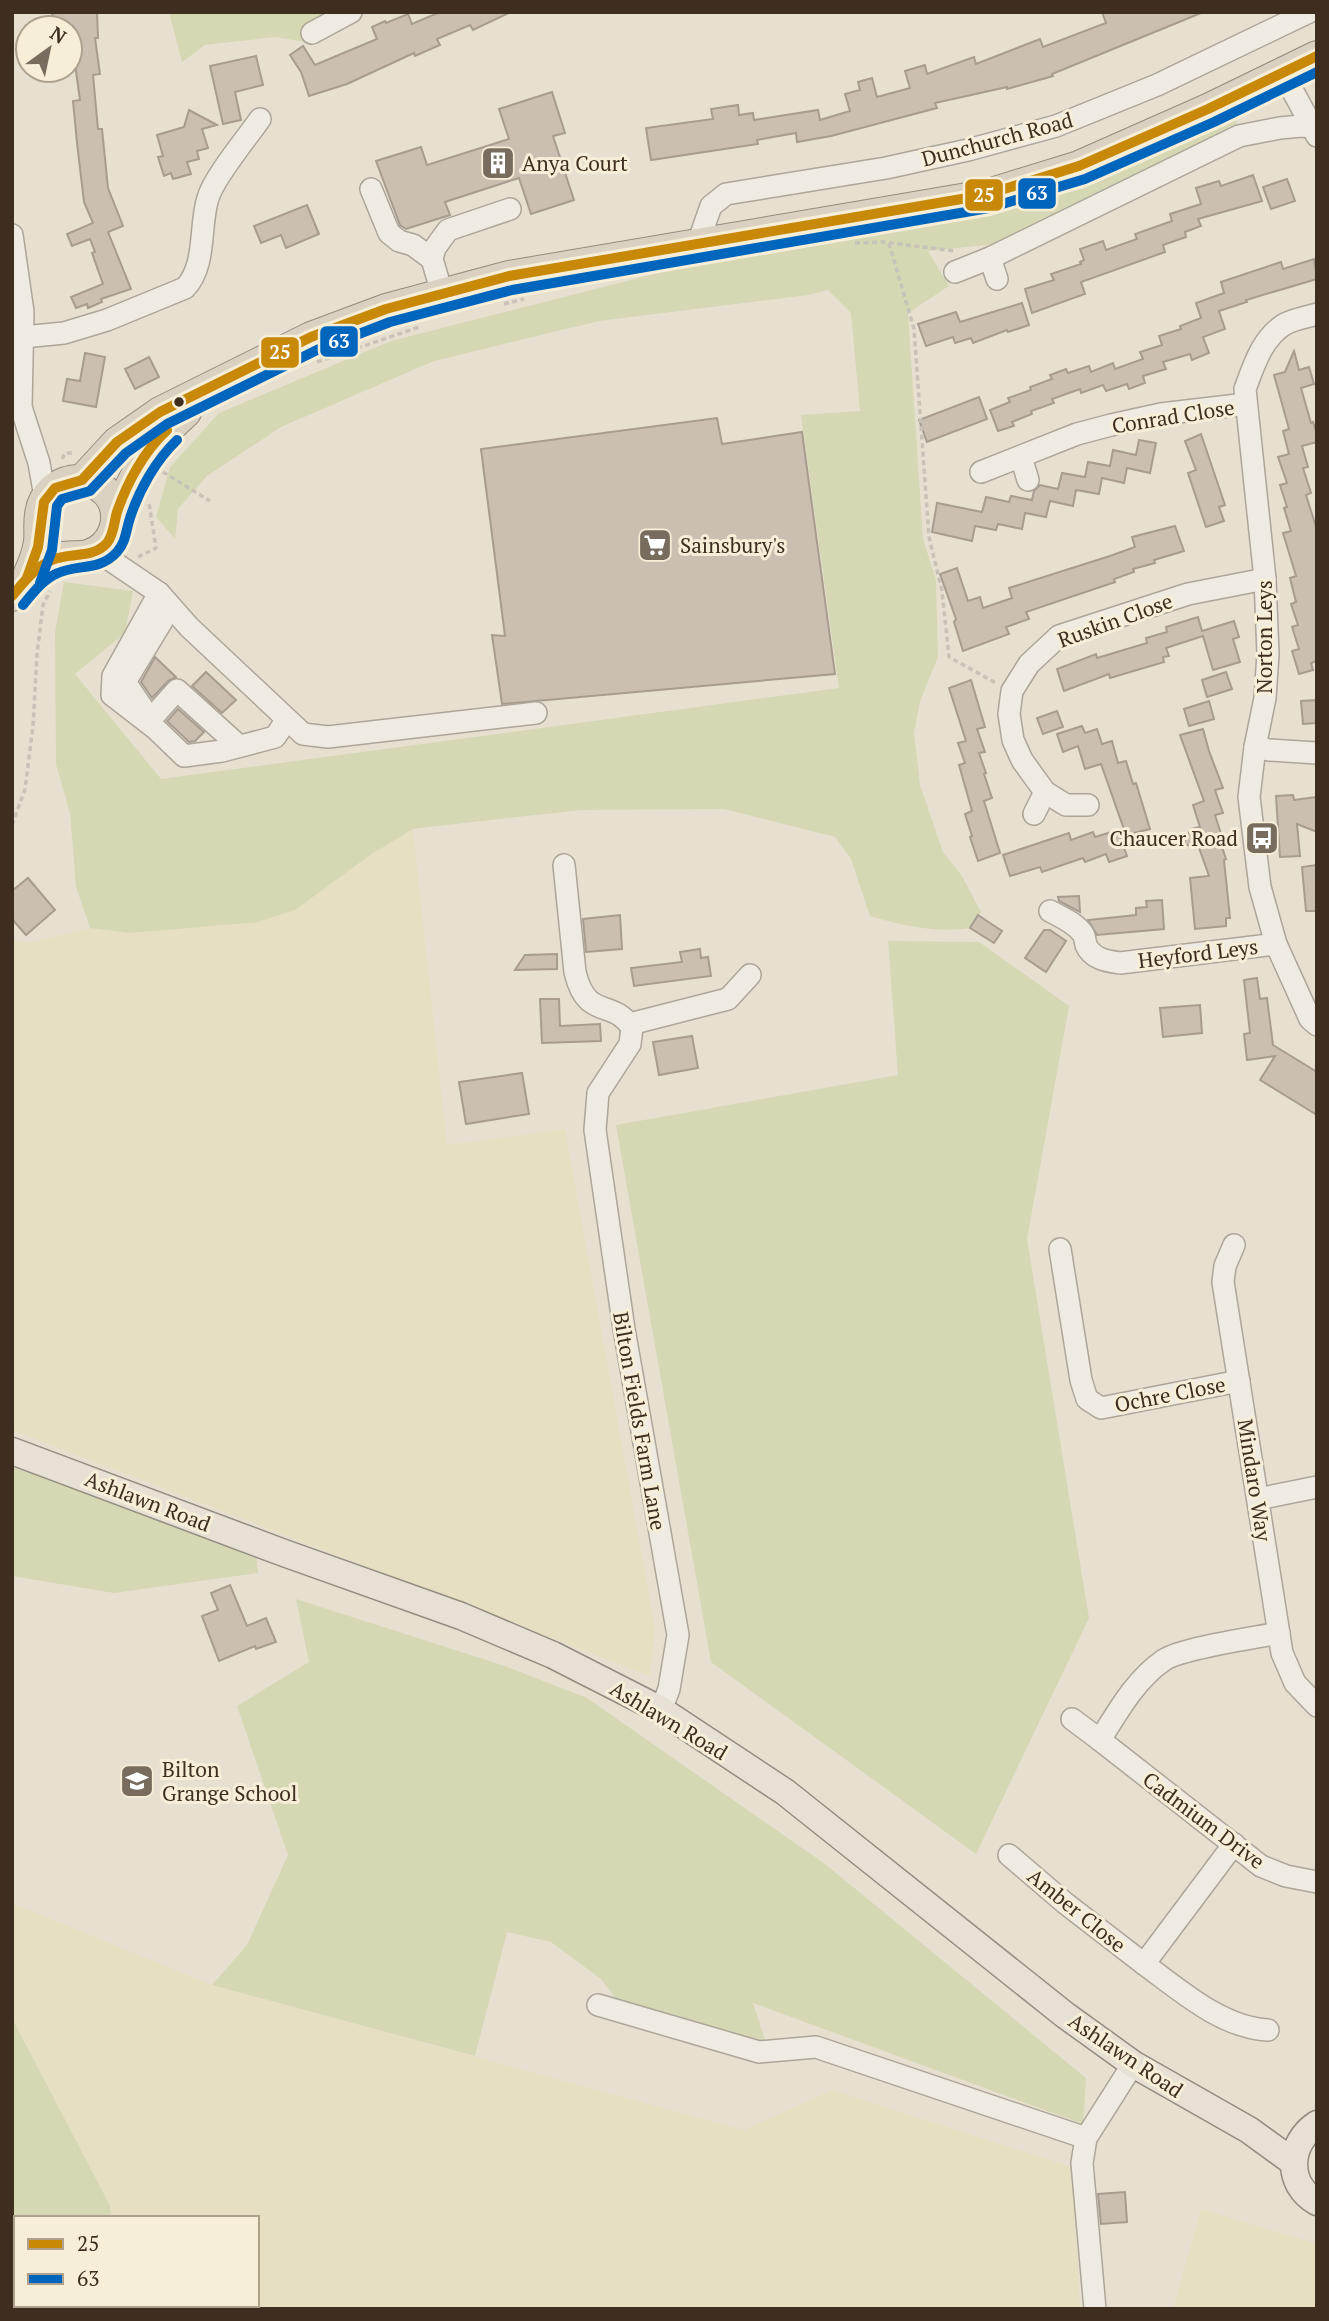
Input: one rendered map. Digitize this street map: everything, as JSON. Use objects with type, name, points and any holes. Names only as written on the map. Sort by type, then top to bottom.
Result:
[{"type":"highway","points":[[30,587],[41,530],[39,516],[64,486],[117,442],[160,412],[311,337],[386,309],[509,276],[985,195],[1079,166],[1208,109],[1317,56]]},
{"type":"highway","points":[[30,587],[51,560],[68,555],[84,556],[107,543],[152,444],[212,387]]},
{"type":"highway","points":[[64,486],[95,484],[106,491],[113,501],[116,521]]},
{"type":"highway","points":[[41,530],[46,540],[68,555]]},
{"type":"main road","name":"Ashlawn Road","points":[[12,1451],[461,1616],[553,1655],[661,1710],[785,1792],[1065,2015],[1133,2064],[1249,2130],[1293,2162]]},
{"type":"main road","points":[[1249,2130],[1315,2125]]},
{"type":"main road","points":[[1315,2125],[1303,2135],[1296,2147],[1293,2162],[1295,2176],[1302,2190],[1317,2202]]},
{"type":"street","points":[[313,33],[351,12]]},
{"type":"street","name":"Dunchurch Road","points":[[697,246],[711,206],[726,194],[886,168],[968,150],[1056,126],[1157,85],[1309,12]]},
{"type":"street","points":[[1282,71],[1316,131]]},
{"type":"street","points":[[23,337],[75,330],[185,288],[190,283],[197,263],[210,192],[260,119]]},
{"type":"street","points":[[958,262],[990,258],[1239,136],[1301,126],[1316,131]]},
{"type":"street","points":[[372,189],[389,233],[399,241],[413,245],[432,259]]},
{"type":"street","points":[[442,293],[432,259],[435,248],[448,230],[510,209]]},
{"type":"street","points":[[12,234],[23,312],[17,407],[39,463],[64,486]]},
{"type":"street","points":[[990,258],[997,279]]},
{"type":"street","name":"Norton Leys","points":[[1317,314],[1286,324],[1270,338],[1255,360],[1245,389],[1265,579],[1267,665],[1265,698],[1249,797],[1260,887],[1276,944],[1310,1018],[1317,1025]]},
{"type":"street","name":"Conrad Close","points":[[981,471],[1077,434],[1111,425],[1161,414],[1246,404]]},
{"type":"street","points":[[1021,457],[1028,480]]},
{"type":"street","points":[[116,521],[134,569]]},
{"type":"street","points":[[97,551],[134,569],[189,627],[286,721],[303,734],[328,737],[536,713]]},
{"type":"street","name":"Ruskin Close","points":[[1012,691],[1029,664],[1059,636],[1188,594],[1265,579]]},
{"type":"street","points":[[163,598],[113,676],[112,695],[153,725],[184,756],[275,737],[286,721]]},
{"type":"street","points":[[153,725],[177,690],[239,746]]},
{"type":"street","points":[[1012,691],[1009,714],[1013,740],[1022,760],[1045,792],[1066,805],[1088,805]]},
{"type":"street","points":[[1255,747],[1317,753]]},
{"type":"street","points":[[1034,814],[1045,792]]},
{"type":"street","points":[[564,865],[575,972],[579,989],[590,1004],[625,1017],[630,1024],[728,999],[750,975]]},
{"type":"street","name":"Heyford Leys","points":[[1050,911],[1072,923],[1083,934],[1088,949],[1096,957],[1120,963],[1276,944]]},
{"type":"street","name":"Bilton Fields Farm Lane","points":[[630,1024],[630,1044],[598,1093],[595,1130],[624,1329],[678,1634],[668,1689],[661,1710]]},
{"type":"street","name":"Mindaro Way","points":[[1234,1245],[1225,1266],[1223,1282],[1282,1653],[1295,1683],[1317,1706]]},
{"type":"street","name":"Ochre Close","points":[[1060,1249],[1081,1380],[1087,1399],[1101,1408],[1239,1381]]},
{"type":"street","points":[[1258,1499],[1317,1487]]},
{"type":"street","points":[[1100,1740],[1141,1681],[1166,1659],[1189,1651],[1279,1633]]},
{"type":"street","name":"Cadmium Drive","points":[[1072,1718],[1261,1866],[1286,1876],[1317,1882]]},
{"type":"street","name":"Amber Close","points":[[1144,1965],[1234,1844]]},
{"type":"street","name":"Amber Close","points":[[1009,1855],[1065,1903],[1196,2002],[1234,2022],[1255,2030],[1268,2030]]},
{"type":"street","points":[[598,2005],[759,2052],[816,2047],[1086,2138]]},
{"type":"street","points":[[1096,2309],[1082,2163],[1086,2138],[1133,2064]]},
{"type":"path","points":[[847,243],[889,243],[958,262]]},
{"type":"path","points":[[889,243],[914,329],[929,537],[942,591],[949,657],[1012,691]]},
{"type":"path","points":[[503,304],[530,298]]},
{"type":"path","points":[[309,365],[424,325]]},
{"type":"path","points":[[156,478],[159,469],[210,500]]},
{"type":"path","points":[[134,569],[156,548],[148,506],[151,497]]},
{"type":"path","points":[[12,825],[25,789],[43,605],[30,587]]},
{"type":"shaded area","points":[[413,829],[447,1145],[565,1129],[655,1628],[650,1676],[12,1430],[12,939],[28,943],[90,928],[130,933],[370,855]]},
{"type":"shaded area","points":[[12,1903],[212,1985],[744,2130],[832,2090],[1072,2167],[1080,2309],[118,2309],[259,2307],[259,2216],[111,2216],[110,2206],[12,2018]]},
{"type":"shaded area","points":[[1201,2209],[1317,2244],[1317,2309],[1173,2309]]},
{"type":"shaded area","points":[[12,2236],[14,2307],[51,2309],[12,2309]]},
{"type":"green space","points":[[169,12],[353,12],[306,42],[275,37],[205,45],[182,62]]},
{"type":"green space","points":[[1233,114],[1239,128],[995,244],[928,251],[949,286],[908,313],[923,539],[936,580],[938,657],[920,701],[914,733],[920,785],[943,852],[962,876],[981,912],[970,928],[920,928],[870,916],[851,859],[835,837],[724,809],[582,810],[413,829],[370,855],[295,910],[258,922],[130,933],[90,928],[76,887],[70,813],[56,764],[55,632],[64,582],[133,591],[125,633],[75,674],[161,779],[839,688],[801,415],[860,411],[851,313],[828,290],[809,295],[599,321],[434,361],[281,427],[207,476],[178,509],[175,539],[156,517],[170,467],[219,413],[391,341],[784,241],[1058,181]]},
{"type":"green space","points":[[888,941],[979,942],[1069,1006],[1027,1239],[1089,1618],[976,1854],[711,1662],[616,1125],[898,1075]]},
{"type":"green space","points":[[12,1467],[140,1508],[256,1554],[258,1573],[114,1593],[12,1576]]},
{"type":"green space","points":[[296,1599],[505,1666],[587,1698],[825,1864],[1086,2078],[1083,2124],[753,2003],[766,2043],[708,2032],[616,1999],[601,1979],[551,1942],[507,1932],[475,2056],[212,1985],[247,1945],[288,1855],[237,1706],[309,1662]]},
{"type":"green space","points":[[12,2018],[110,2206],[111,2216],[14,2216],[14,2237]]},
{"type":"green space","points":[[50,2307],[118,2309],[51,2309]]},
{"type":"building","points":[[97,12],[98,38],[95,38],[100,74],[93,75],[98,129],[102,129],[108,188],[123,226],[108,232],[131,289],[101,299],[102,302],[88,308],[87,304],[76,308],[71,297],[103,284],[92,253],[95,252],[90,239],[72,246],[67,234],[93,223],[84,202],[73,101],[80,100],[78,84],[84,84],[84,14],[52,14]]},
{"type":"building","points":[[440,12],[511,12],[473,30],[470,25],[437,39],[440,45],[415,56],[414,53],[347,84],[309,96],[301,72],[290,55],[303,46],[315,65],[377,39],[372,27],[385,21],[386,23],[408,14],[412,24]]},
{"type":"building","points":[[1102,12],[1201,13],[1052,74],[1053,76],[1007,89],[935,103],[937,108],[831,136],[797,142],[796,133],[757,140],[758,144],[651,160],[646,128],[713,119],[711,109],[738,105],[739,115],[753,113],[754,120],[818,110],[820,120],[850,111],[845,94],[860,90],[858,82],[872,78],[877,97],[910,88],[905,71],[925,65],[927,74],[974,57],[976,64],[1040,39],[1043,47],[1106,23]]},
{"type":"building","points":[[256,56],[263,85],[235,92],[241,120],[223,124],[210,66]]},
{"type":"building","name":"Anya Court","points":[[552,92],[565,133],[553,136],[574,200],[531,214],[519,178],[445,202],[450,215],[406,229],[400,225],[376,161],[421,147],[427,165],[509,139],[499,109]]},
{"type":"building","points":[[189,110],[217,125],[202,129],[208,148],[197,151],[199,159],[187,162],[191,174],[173,179],[171,173],[164,176],[158,157],[163,156],[157,135],[184,127]]},
{"type":"building","points":[[1253,175],[1262,201],[1198,219],[1201,226],[1185,232],[1186,237],[1163,245],[1165,252],[1081,282],[1085,294],[1032,313],[1025,289],[1054,280],[1051,274],[1081,264],[1084,260],[1080,249],[1103,241],[1106,250],[1137,239],[1135,234],[1172,221],[1170,214],[1201,204],[1196,188],[1219,181],[1221,186]]},
{"type":"building","points":[[1287,179],[1295,201],[1271,209],[1263,187]]},
{"type":"building","points":[[307,205],[319,234],[286,248],[281,235],[261,243],[254,226]]},
{"type":"building","points":[[1314,259],[1317,279],[1219,311],[1225,329],[1203,337],[1209,353],[1192,360],[1190,354],[1163,362],[1166,369],[1143,376],[1145,383],[1129,389],[1127,384],[1106,391],[1103,385],[1081,393],[1080,389],[1052,399],[1054,403],[1031,411],[1032,414],[1012,422],[1014,426],[998,431],[990,410],[1010,402],[1008,398],[1031,390],[1030,387],[1052,379],[1050,375],[1066,369],[1068,373],[1089,366],[1091,372],[1113,363],[1115,369],[1143,359],[1140,352],[1162,345],[1159,336],[1181,329],[1180,326],[1201,318],[1196,303],[1224,293],[1221,282],[1281,262],[1283,269]]},
{"type":"building","points":[[1022,303],[1029,325],[973,343],[971,338],[955,343],[953,337],[926,346],[918,324],[956,312],[960,322]]},
{"type":"building","points":[[1294,351],[1299,370],[1309,367],[1314,384],[1301,388],[1317,434],[1317,442],[1302,446],[1308,467],[1303,468],[1311,493],[1306,495],[1317,530],[1317,661],[1311,663],[1313,670],[1299,674],[1292,651],[1299,649],[1292,627],[1298,625],[1291,604],[1296,602],[1290,578],[1296,576],[1283,533],[1291,531],[1280,485],[1287,483],[1278,457],[1289,454],[1283,431],[1289,429],[1274,375],[1285,372]]},
{"type":"building","points":[[85,353],[105,357],[96,407],[63,401],[67,379],[80,381]]},
{"type":"building","points":[[149,357],[159,377],[135,389],[125,369]]},
{"type":"building","points":[[979,397],[987,419],[927,442],[919,420]]},
{"type":"building","name":"Sainsbury's","points":[[717,418],[722,444],[802,432],[835,674],[502,704],[492,635],[505,636],[481,449]]},
{"type":"building","points":[[1201,434],[1225,505],[1219,507],[1224,521],[1206,527],[1188,473],[1196,470],[1185,441]]},
{"type":"building","points":[[1139,440],[1156,443],[1150,473],[1127,468],[1124,483],[1102,478],[1099,494],[1076,490],[1073,506],[1050,501],[1046,517],[1025,513],[1022,529],[998,524],[996,530],[975,526],[972,541],[932,532],[937,503],[982,512],[986,497],[1009,502],[1011,496],[1032,500],[1034,491],[1040,485],[1058,489],[1062,473],[1085,477],[1088,462],[1110,466],[1113,450],[1136,455]]},
{"type":"building","points":[[1175,526],[1184,551],[1133,569],[1134,572],[1114,579],[1115,582],[1026,612],[1029,619],[1006,627],[1009,634],[963,651],[954,622],[956,619],[940,574],[957,568],[968,601],[980,597],[983,608],[1012,598],[1009,588],[1135,547],[1132,537]]},
{"type":"building","points":[[1198,617],[1202,631],[1234,621],[1239,637],[1233,639],[1240,662],[1213,670],[1203,636],[1166,648],[1169,656],[1163,657],[1164,662],[1110,678],[1109,674],[1064,691],[1057,669],[1096,654],[1097,658],[1147,643],[1146,638],[1167,632],[1166,627]]},
{"type":"building","points":[[155,657],[176,677],[168,681],[152,698],[141,682]]},
{"type":"building","points":[[206,672],[236,700],[222,713],[192,686]]},
{"type":"building","points":[[1226,672],[1232,689],[1207,697],[1202,680]]},
{"type":"building","points":[[971,680],[985,727],[977,729],[985,752],[979,753],[992,798],[984,801],[1000,853],[978,861],[965,814],[972,811],[959,765],[965,763],[958,743],[966,741],[949,688]]},
{"type":"building","points":[[1317,700],[1317,723],[1303,724],[1301,701]]},
{"type":"building","points":[[1209,701],[1214,719],[1189,726],[1184,709]]},
{"type":"building","points":[[178,709],[204,732],[195,741],[189,742],[167,721]]},
{"type":"building","points":[[1057,711],[1063,727],[1043,734],[1037,718]]},
{"type":"building","points":[[1082,726],[1085,733],[1097,729],[1102,744],[1112,741],[1118,763],[1126,761],[1133,784],[1136,783],[1150,829],[1126,835],[1101,764],[1085,769],[1078,746],[1063,752],[1057,734]]},
{"type":"building","points":[[1203,729],[1223,788],[1215,790],[1223,813],[1215,815],[1226,859],[1230,918],[1226,918],[1226,926],[1195,929],[1190,878],[1209,876],[1199,848],[1183,844],[1191,829],[1200,827],[1193,805],[1204,801],[1180,735]]},
{"type":"building","points":[[1293,795],[1294,800],[1317,797],[1317,832],[1297,824],[1300,856],[1280,857],[1276,796]]},
{"type":"building","points":[[1118,830],[1127,856],[1109,862],[1106,854],[1085,862],[1083,858],[1042,872],[1040,867],[1010,876],[1003,855],[1069,833],[1071,840],[1093,832],[1095,837]]},
{"type":"building","points":[[1317,865],[1317,911],[1306,911],[1302,867]]},
{"type":"building","points":[[28,878],[55,910],[26,935],[12,919],[12,891]]},
{"type":"building","points":[[1079,896],[1080,912],[1059,901],[1058,897]]},
{"type":"building","points":[[1162,900],[1164,929],[1097,935],[1088,920],[1136,915],[1136,908],[1147,907],[1146,901]]},
{"type":"building","points":[[620,915],[622,949],[586,952],[583,919]]},
{"type":"building","points":[[978,915],[1002,931],[994,943],[970,928]]},
{"type":"building","points":[[1044,930],[1050,930],[1066,941],[1046,972],[1025,958]]},
{"type":"building","points":[[700,949],[701,958],[708,957],[711,976],[634,986],[631,968],[682,962],[680,952]]},
{"type":"building","points":[[557,954],[557,969],[515,970],[525,955]]},
{"type":"building","points":[[1257,978],[1260,999],[1267,998],[1273,1045],[1317,1072],[1317,1115],[1260,1080],[1275,1056],[1247,1060],[1244,1034],[1250,1033],[1244,980]]},
{"type":"building","points":[[540,999],[559,999],[560,1026],[600,1024],[601,1041],[542,1043]]},
{"type":"building","points":[[1200,1005],[1202,1033],[1163,1037],[1160,1008]]},
{"type":"building","points":[[692,1036],[698,1068],[659,1075],[653,1042]]},
{"type":"building","points":[[522,1073],[529,1114],[466,1124],[459,1082]]},
{"type":"building","points":[[230,1585],[247,1626],[266,1618],[276,1642],[256,1649],[255,1646],[219,1661],[202,1616],[218,1610],[211,1593]]},
{"type":"building","points":[[1125,2192],[1127,2222],[1101,2224],[1098,2194]]},
{"type":"transit line","name":"25","points":[[27,578],[38,547],[44,502],[55,488],[82,480],[117,442],[160,412],[311,337],[386,309],[509,276],[985,195],[1079,166],[1208,109],[1317,56]]},
{"type":"transit line","name":"63","points":[[40,583],[52,550],[57,506],[62,499],[90,491],[126,453],[167,424],[317,350],[390,322],[512,290],[989,208],[1085,179],[1214,122],[1317,72]]},
{"type":"transit line","name":"25","points":[[12,596],[30,575],[46,563],[95,551],[107,543],[131,479],[151,448],[167,430]]},
{"type":"transit line","name":"63","points":[[23,605],[53,576],[66,570],[104,562],[117,552],[124,540],[143,486],[155,466],[177,440]]},
{"type":"place","name":"Anya Court","points":[[498,163]]},
{"type":"place","name":"Sainsbury's","points":[[655,545]]},
{"type":"place","name":"Chaucer Road","points":[[1262,838]]},
{"type":"place","name":"Bilton Grange School","points":[[137,1781]]}]
